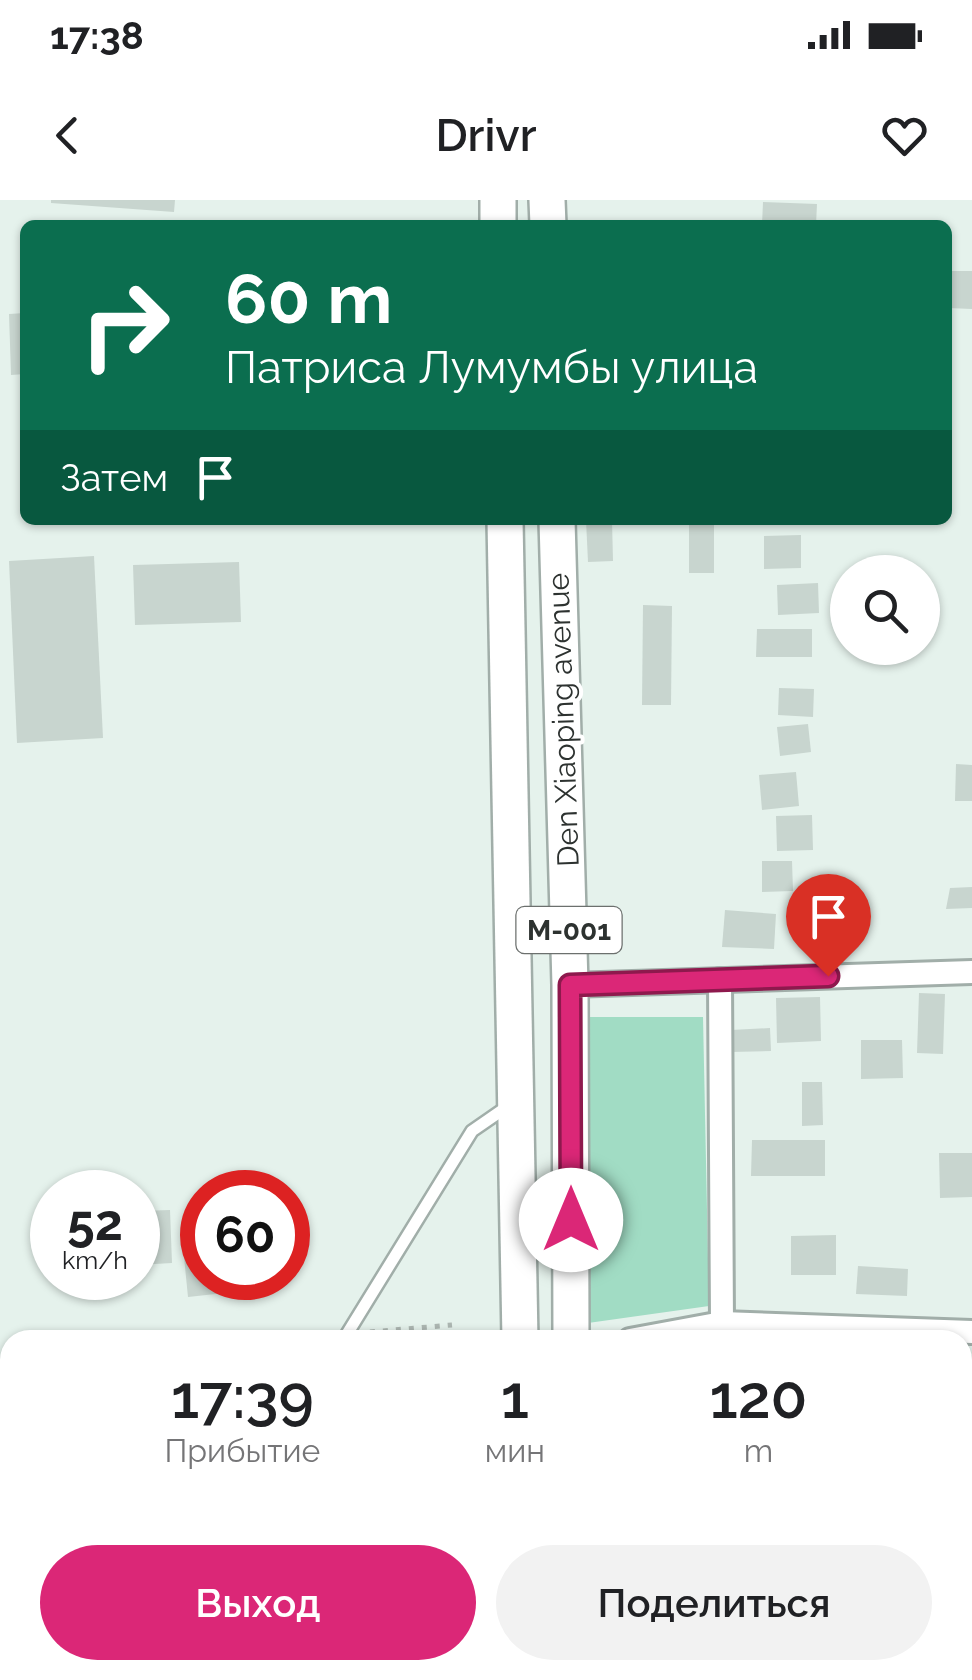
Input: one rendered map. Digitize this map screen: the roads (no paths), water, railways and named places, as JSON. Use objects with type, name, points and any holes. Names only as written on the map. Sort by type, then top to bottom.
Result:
[{"type":"main road","name":"Den Xiaoping avenue","points":[[505,525],[520,1330]]},
{"type":"main road","name":"Den Xiaoping avenue","points":[[556,525],[570,985],[571,1330]]},
{"type":"street","points":[[570,985],[972,972]]},
{"type":"street","points":[[720,980],[722,1323]]},
{"type":"street","points":[[684,1330],[722,1323],[916,1330]]},
{"type":"lane","points":[[350,1330],[472,1131],[518,1098]]}]
